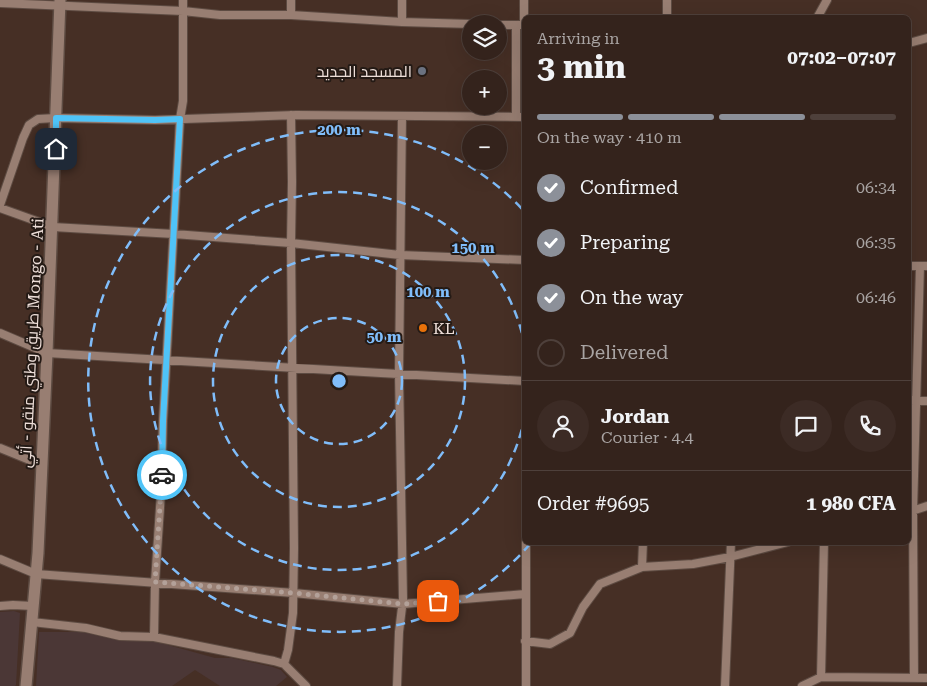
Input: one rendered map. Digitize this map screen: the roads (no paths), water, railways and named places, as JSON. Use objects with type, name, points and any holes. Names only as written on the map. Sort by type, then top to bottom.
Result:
[{"type":"main road","name":"طريق وطني منقو - أتي Mongo - Ati","points":[[26,686],[36,574],[42,466],[53,227],[60,3]]},
{"type":"street","points":[[154,637],[163,421],[182,101],[184,0]]},
{"type":"street","points":[[291,0],[291,15]]},
{"type":"street","points":[[402,0],[402,22]]},
{"type":"street","points":[[524,0],[525,15]]},
{"type":"street","points":[[667,0],[668,15]]},
{"type":"street","points":[[820,15],[827,0]]},
{"type":"street","points":[[0,3],[60,3],[220,15],[291,15],[462,24]]},
{"type":"street","points":[[507,25],[522,26]]},
{"type":"street","points":[[516,25],[516,116]]},
{"type":"street","points":[[911,43],[927,38]]},
{"type":"street","points":[[284,664],[288,650],[294,593],[291,115]]},
{"type":"street","points":[[522,116],[291,115],[155,120],[38,119],[29,125],[23,138],[0,207],[53,227],[291,243],[400,255],[522,260]]},
{"type":"street","points":[[397,686],[399,632],[403,604],[399,374],[402,116]]},
{"type":"street","points":[[911,266],[924,266],[912,400],[911,512],[914,678]]},
{"type":"street","points":[[0,334],[47,353],[522,381]]},
{"type":"street","points":[[912,400],[927,401]]},
{"type":"street","points":[[0,448],[42,466]]},
{"type":"street","points":[[911,512],[927,506]]},
{"type":"street","points":[[526,545],[526,686]]},
{"type":"street","points":[[642,567],[643,545]]},
{"type":"street","points":[[726,686],[731,545]]},
{"type":"street","points":[[525,640],[550,644],[570,633],[583,607],[600,584],[642,567],[693,564],[776,545]]},
{"type":"street","points":[[821,677],[824,545]]},
{"type":"street","points":[[0,559],[36,574],[294,593],[403,604],[525,594]]},
{"type":"street","points":[[0,606],[33,606]]},
{"type":"street","points":[[32,622],[86,628],[120,636],[154,637],[274,661],[284,664],[306,686]]},
{"type":"street","points":[[802,686],[821,677],[927,678]]},
{"type":"place","name":"المسجد الجديد","points":[[422,71]]},
{"type":"place","name":"KL","points":[[423,328]]}]
